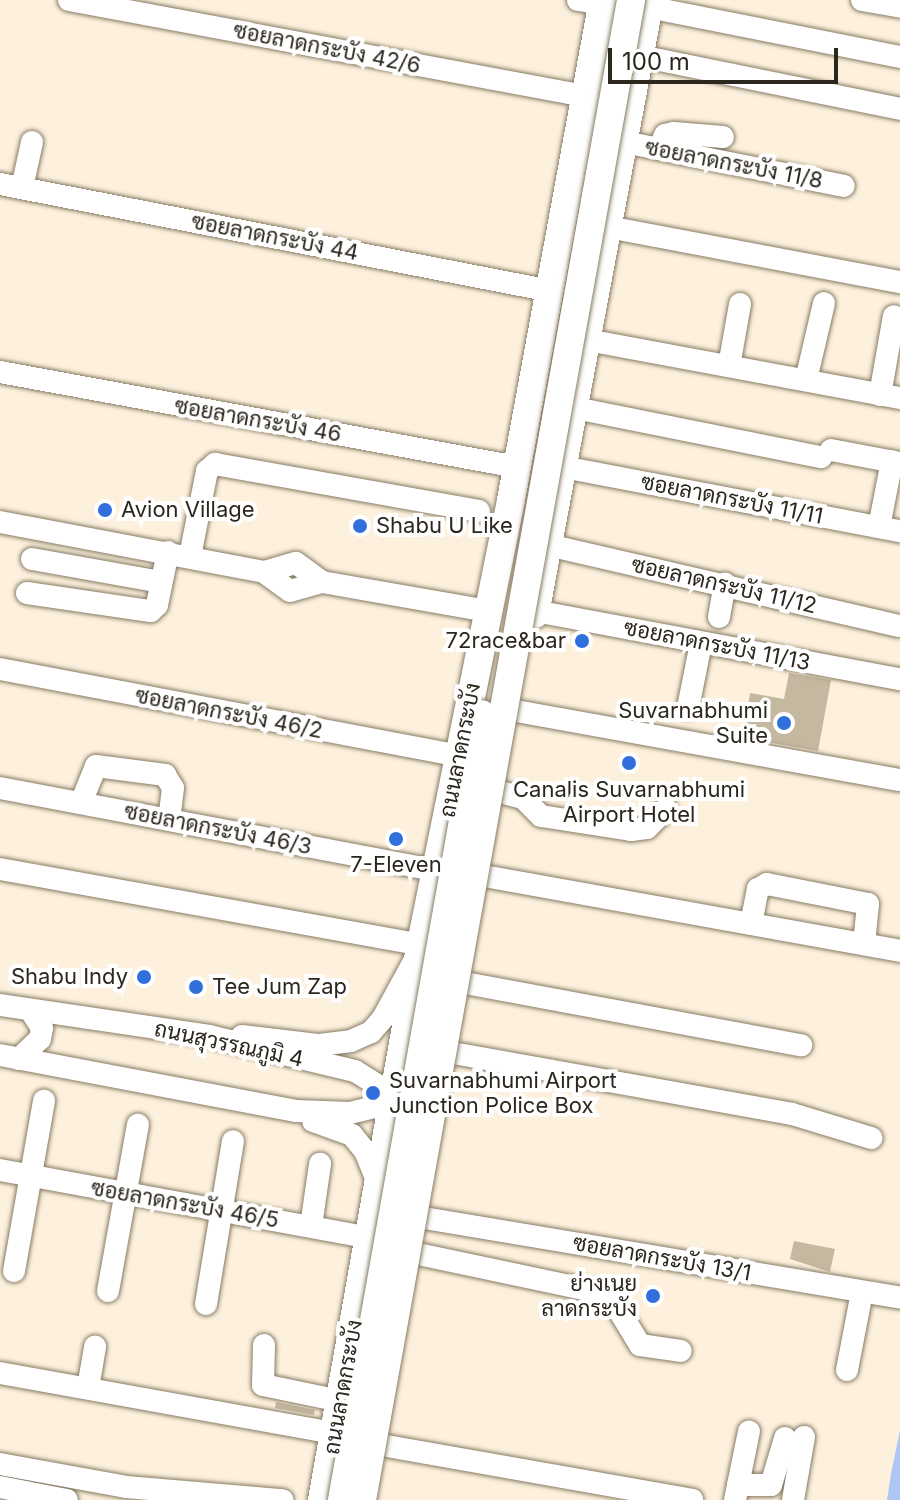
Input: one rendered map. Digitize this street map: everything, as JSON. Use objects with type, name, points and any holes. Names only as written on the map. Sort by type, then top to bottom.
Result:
[{"type":"main road","name":"ถนนลาดกระบัง","points":[[322,1500],[397,1099],[420,949],[517,467],[585,96],[619,2]]},
{"type":"main road","points":[[372,1500],[484,876],[640,56],[619,2]]},
{"type":"main road","points":[[342,1500],[487,686],[571,268],[619,2]]},
{"type":"main road","points":[[362,1500],[619,2]]},
{"type":"street","name":"ซอยลาดกระบัง 42/6","points":[[69,0],[585,96]]},
{"type":"street","points":[[862,0],[900,7]]},
{"type":"street","points":[[619,2],[900,57]]},
{"type":"street","points":[[640,56],[900,109]]},
{"type":"street","points":[[659,149],[665,135],[674,133],[723,137]]},
{"type":"street","points":[[11,186],[32,142]]},
{"type":"street","name":"ซอยลาดกระบัง 11/8","points":[[624,142],[844,186]]},
{"type":"street","name":"ซอยลาดกระบัง 44","points":[[11,186],[551,291]]},
{"type":"street","points":[[608,227],[900,282]]},
{"type":"street","points":[[806,380],[824,303]]},
{"type":"street","points":[[729,366],[740,304]]},
{"type":"street","points":[[587,340],[890,396],[894,316]]},
{"type":"street","name":"ซอยลาดกระบัง 46","points":[[0,372],[517,467]]},
{"type":"street","points":[[575,408],[826,453],[896,462],[889,529]]},
{"type":"street","points":[[27,593],[145,612],[157,605],[161,582],[179,554],[207,471],[215,464],[479,511]]},
{"type":"street","name":"ซอยลาดกระบัง 11/11","points":[[563,467],[889,529]]},
{"type":"street","points":[[0,522],[264,572],[296,563],[322,582],[488,611]]},
{"type":"street","name":"ซอยลาดกระบัง 11/12","points":[[548,545],[899,626]]},
{"type":"street","points":[[32,559],[161,582]]},
{"type":"street","points":[[719,617],[725,584]]},
{"type":"street","name":"ซอยลาดกระบัง 11/13","points":[[535,611],[900,679]]},
{"type":"street","points":[[688,708],[701,643]]},
{"type":"street","name":"ซอยลาดกระบัง 46/2","points":[[0,669],[459,756]]},
{"type":"street","points":[[516,711],[900,780]]},
{"type":"street","points":[[81,803],[96,766],[165,775],[173,788],[169,819]]},
{"type":"street","name":"ซอยลาดกระบัง 46/3","points":[[0,788],[436,870]]},
{"type":"street","points":[[500,792],[523,798],[541,816],[631,830],[647,828],[666,809]]},
{"type":"street","points":[[0,869],[420,949],[383,1018],[371,1032],[351,1041],[319,1045],[209,1036]]},
{"type":"street","points":[[484,876],[900,951]]},
{"type":"street","points":[[751,924],[758,889],[767,884],[868,904],[864,944]]},
{"type":"street","points":[[465,983],[801,1045]]},
{"type":"street","name":"ถนนสุวรรณภูมิ 4","points":[[0,1005],[209,1036],[258,1052],[355,1071],[397,1099]]},
{"type":"street","points":[[10,1057],[40,1039],[42,1028],[31,1011]]},
{"type":"street","points":[[10,1057],[297,1111],[350,1113],[425,1093],[451,1062],[792,1114],[871,1138]]},
{"type":"street","points":[[397,1099],[423,1135],[426,1207]]},
{"type":"street","points":[[14,1271],[44,1101]]},
{"type":"street","points":[[297,1111],[352,1135],[370,1160],[379,1188]]},
{"type":"street","points":[[108,1291],[138,1125]]},
{"type":"street","points":[[206,1304],[233,1141]]},
{"type":"street","points":[[311,1226],[320,1164]]},
{"type":"street","name":"ซอยลาดกระบัง 46/5","points":[[0,1170],[371,1238]]},
{"type":"street","name":"ซอยลาดกระบัง 13/1","points":[[426,1207],[900,1298]]},
{"type":"street","points":[[418,1254],[598,1292],[615,1304],[640,1345],[681,1351]]},
{"type":"street","points":[[847,1370],[862,1292]]},
{"type":"street","points":[[264,1345],[263,1385],[340,1401]]},
{"type":"street","points":[[88,1388],[95,1347]]},
{"type":"street","points":[[0,1373],[335,1433]]},
{"type":"street","points":[[749,1431],[737,1492],[771,1485],[795,1438],[793,1500]]},
{"type":"street","points":[[381,1445],[692,1500]]},
{"type":"street","points":[[0,1464],[126,1487],[282,1500]]},
{"type":"street","points":[[567,1500],[570,1477]]},
{"type":"street","points":[[0,1487],[67,1500]]},
{"type":"water","points":[[900,1430],[900,1500],[887,1500],[891,1474]]},
{"type":"building","name":"Suvarnabhumi Suite","points":[[789,673],[831,680],[818,751],[743,738],[750,693],[784,699]]},
{"type":"building","points":[[794,1241],[835,1249],[830,1272],[790,1259]]},
{"type":"building","points":[[276,1402],[315,1410],[314,1415],[275,1408]]},
{"type":"place","name":"Avion Village","points":[[105,510]]},
{"type":"place","name":"Shabu U Like","points":[[360,526]]},
{"type":"place","name":"72race&bar","points":[[582,641]]},
{"type":"place","name":"Suvarnabhumi Suite","points":[[784,723]]},
{"type":"place","name":"Canalis Suvarnabhumi Airport Hotel","points":[[629,763]]},
{"type":"place","name":"7-Eleven","points":[[396,839]]},
{"type":"place","name":"Shabu Indy","points":[[144,977]]},
{"type":"place","name":"Tee Jum Zap","points":[[196,987]]},
{"type":"place","name":"Suvarnabhumi Airport Junction Police Box","points":[[373,1093]]},
{"type":"place","name":"ย่างเนย ลาดกระบัง","points":[[653,1296]]}]
